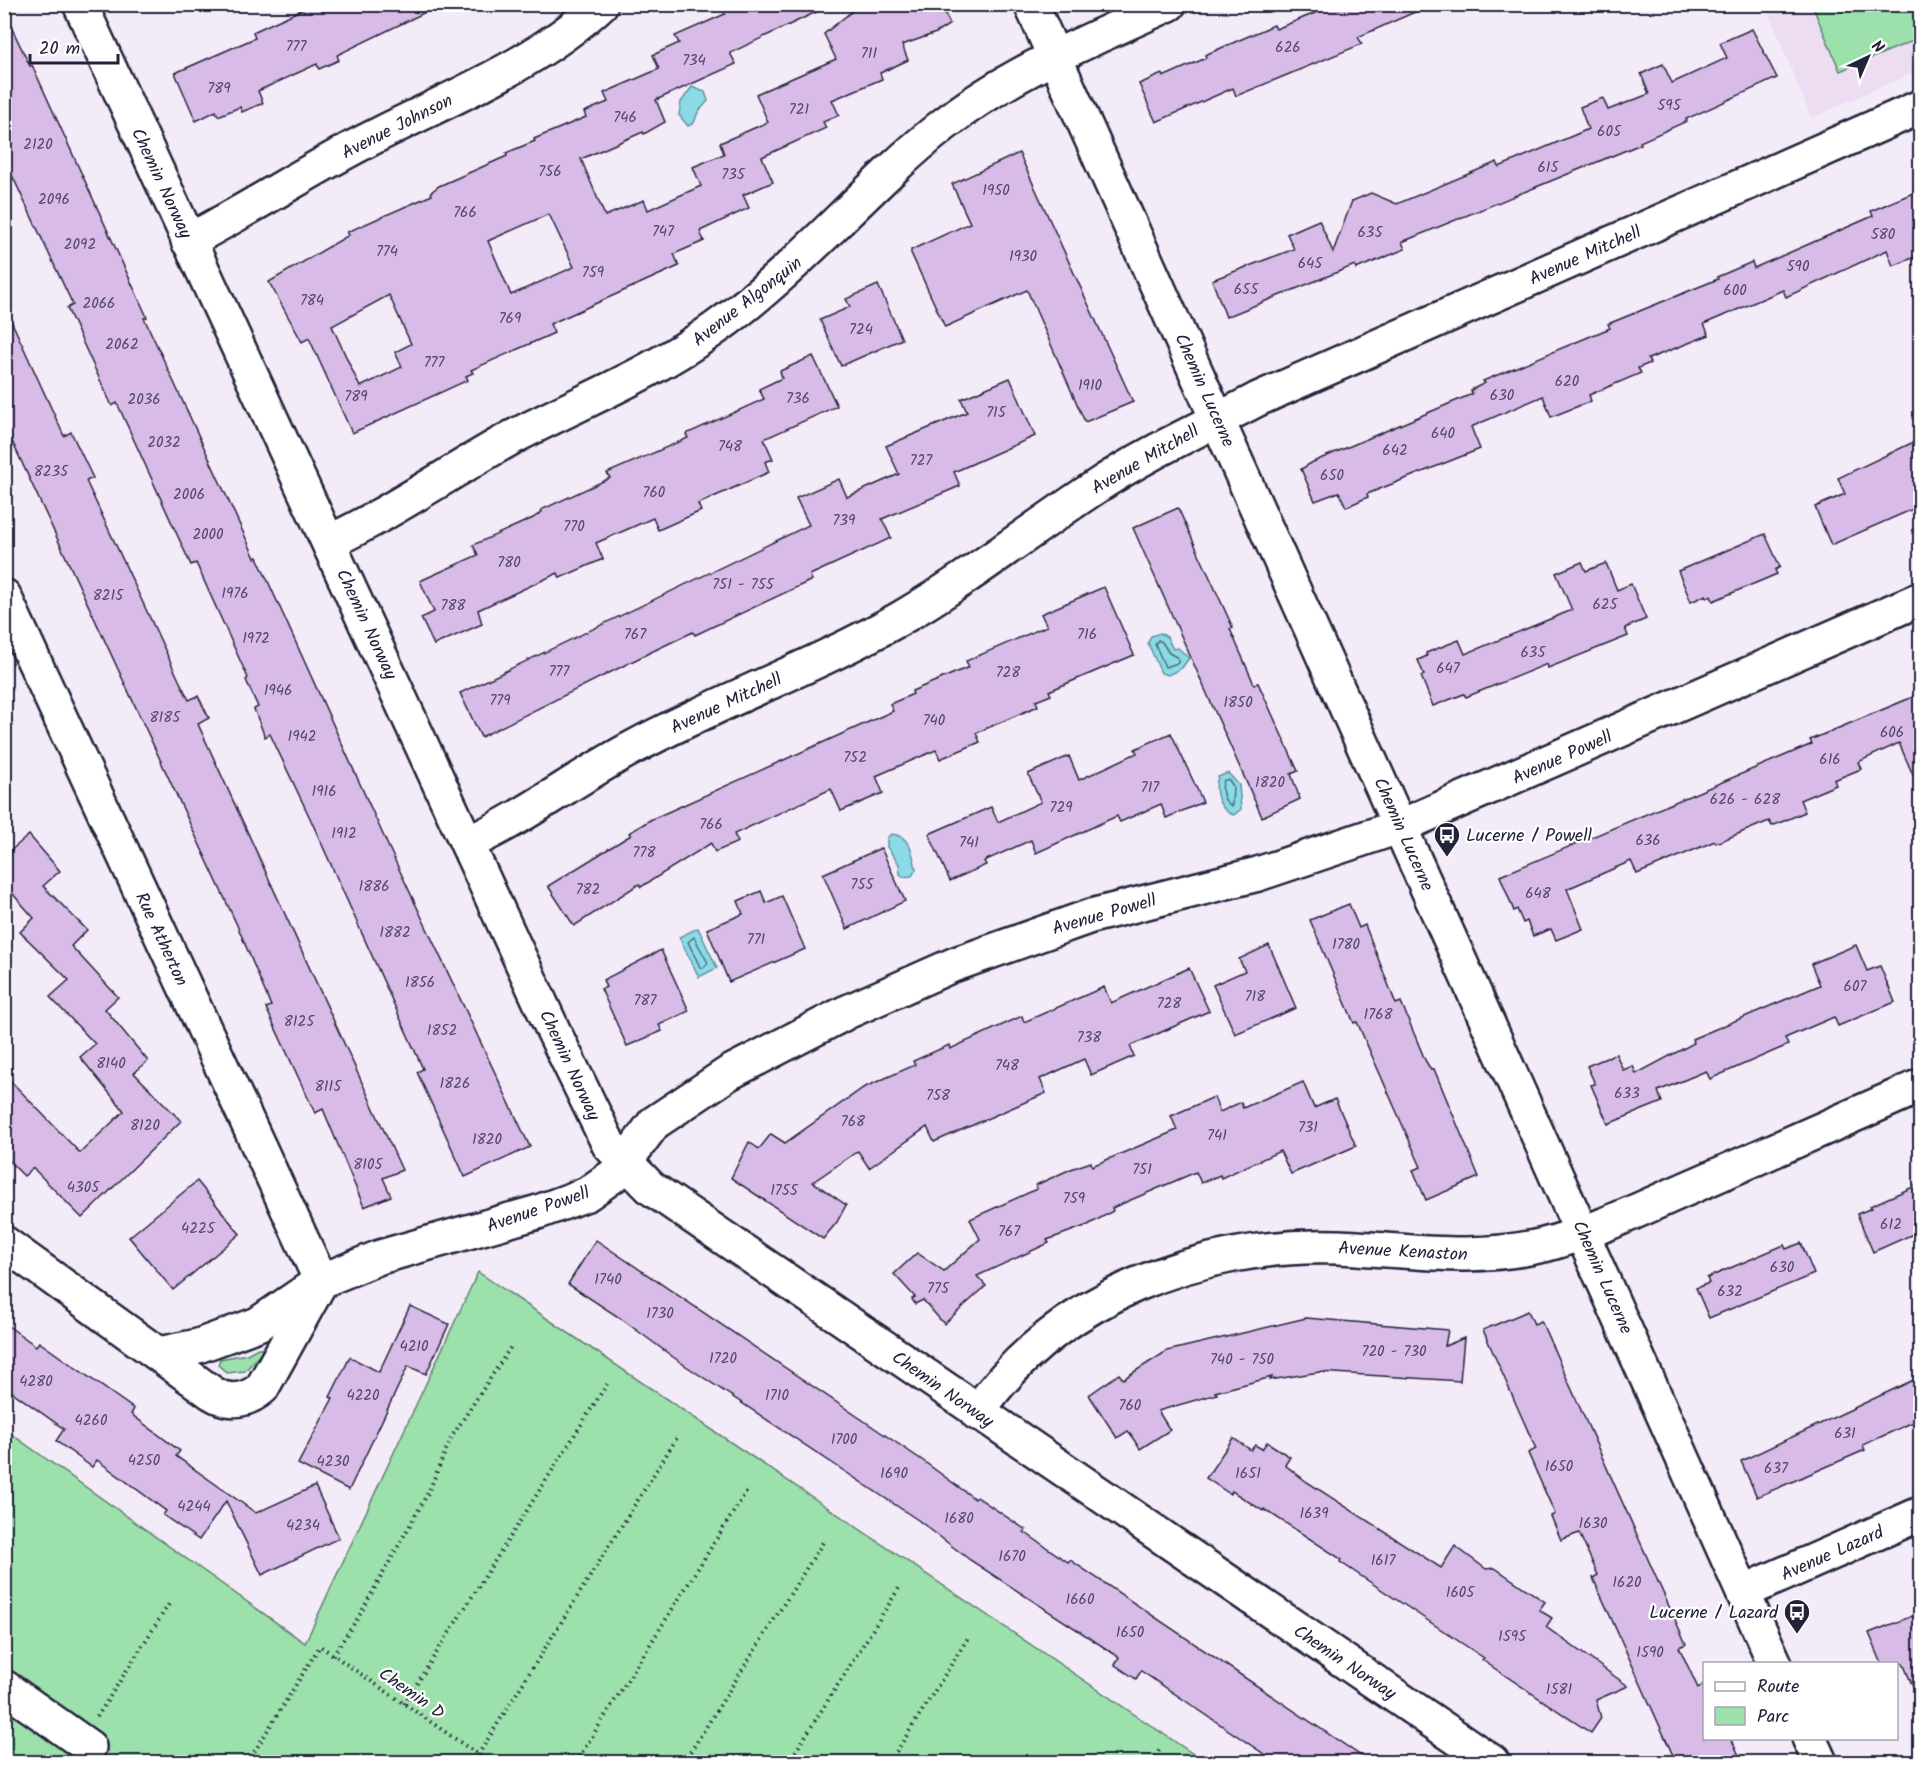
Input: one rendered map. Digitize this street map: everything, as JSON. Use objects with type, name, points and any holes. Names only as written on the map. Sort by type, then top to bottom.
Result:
[{"type":"street","name":"Chemin Norway","points":[[80,4],[598,1124],[609,1145],[624,1164],[651,1188],[977,1413],[1492,1762]]},
{"type":"street","name":"Avenue Johnson","points":[[188,241],[353,147],[503,72],[547,45],[601,4]]},
{"type":"street","name":"Chemin Lucerne","points":[[1031,4],[1774,1662]]},
{"type":"street","name":"Avenue Algonquin","points":[[329,542],[384,513],[480,455],[628,381],[696,342],[791,269],[878,181],[944,125],[1011,80],[1168,4]]},
{"type":"street","name":"Avenue Mitchell","points":[[468,843],[502,826],[647,740],[838,651],[900,618],[963,579],[1094,487],[1148,454],[1218,419],[1920,107]]},
{"type":"street","name":"Rue Atherton","points":[[4,596],[13,640],[321,1281]]},
{"type":"street","name":"Avenue Powell","points":[[159,1354],[198,1346],[258,1324],[321,1281],[405,1248],[564,1203],[596,1189],[624,1164],[654,1123],[729,1073],[847,1012],[953,965],[1091,916],[1258,874],[1401,826],[1920,599]]},
{"type":"street","name":"Avenue Kenaston","points":[[977,1413],[1001,1379],[1059,1329],[1112,1296],[1178,1269],[1245,1253],[1291,1248],[1338,1247],[1474,1256],[1544,1245],[1583,1232],[1920,1086]]},
{"type":"street","points":[[4,1243],[219,1397],[234,1400],[249,1397],[266,1382],[321,1281]]},
{"type":"street","name":"Avenue Lazard","points":[[1743,1592],[1920,1514]]},
{"type":"street","points":[[4,1687],[89,1735]]},
{"type":"street","points":[[1810,1740],[1820,1762]]},
{"type":"path","points":[[333,1655],[389,1565],[429,1491],[451,1438],[512,1345]]},
{"type":"path","points":[[404,1704],[607,1384]]},
{"type":"path","points":[[478,1755],[678,1436]]},
{"type":"path","points":[[576,1762],[748,1489]]},
{"type":"path","points":[[684,1762],[825,1539]]},
{"type":"path","points":[[789,1762],[901,1586]]},
{"type":"path","points":[[89,1735],[98,1716],[169,1604]]},
{"type":"path","points":[[890,1762],[968,1638]]},
{"type":"path","name":"Chemin D","points":[[248,1762],[320,1646],[478,1755],[483,1761],[489,1762]]},
{"type":"path","points":[[1152,1762],[1160,1749]]},
{"type":"shaded area","points":[[1765,5],[1920,5],[1920,70],[1811,118]]},
{"type":"green space","points":[[1812,5],[1920,5],[1920,38],[1840,71]]},
{"type":"green space","points":[[478,1272],[1205,1762],[5,1762],[4,1429],[305,1643]]},
{"type":"green space","points":[[261,1348],[262,1352],[245,1371],[227,1373],[218,1365],[220,1359],[247,1354]]},
{"type":"water","points":[[692,87],[705,92],[708,101],[698,112],[694,123],[688,126],[679,115],[681,102]]},
{"type":"water","points":[[1160,633],[1167,637],[1173,649],[1178,648],[1189,658],[1182,668],[1168,675],[1161,673],[1148,643],[1151,636]]},
{"type":"water","points":[[1228,773],[1239,785],[1241,809],[1234,815],[1221,805],[1216,788],[1218,777]]},
{"type":"water","points":[[891,834],[902,838],[910,846],[916,869],[912,876],[903,877],[900,874],[899,864],[887,847],[887,838]]},
{"type":"water","points":[[698,928],[717,968],[699,977],[679,937]]},
{"type":"building","points":[[314,4],[442,4],[337,55],[339,60],[319,69],[317,64],[258,91],[263,103],[242,112],[240,107],[218,116],[216,111],[196,121],[175,73],[255,38],[253,32]]},
{"type":"building","points":[[721,4],[833,4],[730,53],[736,64],[656,100],[665,122],[644,134],[643,132],[581,159],[605,216],[644,200],[648,210],[701,186],[693,167],[724,154],[720,143],[768,122],[756,94],[836,59],[824,34],[861,4],[940,4],[950,24],[936,33],[902,45],[908,60],[880,73],[882,79],[832,100],[839,115],[823,122],[826,128],[762,157],[773,182],[743,195],[749,208],[700,231],[704,241],[674,254],[679,266],[550,324],[554,333],[471,370],[473,373],[466,376],[468,380],[352,433],[309,338],[302,342],[269,282],[349,235],[347,232],[432,195],[431,192],[439,186],[507,156],[506,153],[535,141],[534,139],[586,117],[584,112],[608,102],[604,93],[659,69],[653,55],[679,43],[675,36],[725,14]],"holes":[[[549,214],[574,267],[511,295],[488,241]],[[389,295],[411,344],[395,352],[402,367],[360,387],[332,326]]]},
{"type":"building","points":[[1317,4],[1433,4],[1358,37],[1362,44],[1236,96],[1233,88],[1156,122],[1139,84],[1162,74],[1163,77],[1206,58],[1205,55],[1274,25],[1276,29],[1320,11]]},
{"type":"building","points":[[4,12],[30,66],[32,65],[147,317],[144,318],[530,1147],[465,1177],[417,1072],[423,1069],[310,818],[270,734],[265,737],[254,709],[258,707],[246,680],[248,678],[196,563],[191,565],[117,403],[112,406],[67,308],[73,305],[4,158]]},
{"type":"building","points":[[1752,29],[1777,78],[1686,119],[1687,121],[1640,142],[1641,144],[1402,242],[1405,249],[1356,269],[1355,265],[1226,317],[1212,280],[1294,249],[1287,234],[1319,220],[1333,252],[1352,201],[1371,193],[1397,204],[1497,162],[1499,167],[1577,134],[1588,129],[1580,107],[1603,98],[1608,110],[1649,94],[1641,74],[1663,64],[1672,83],[1727,58],[1720,43]]},
{"type":"building","points":[[1019,153],[1133,402],[1085,422],[1027,290],[945,327],[911,253],[911,250],[970,223],[952,184]]},
{"type":"building","points":[[1920,190],[1920,255],[1893,266],[1887,250],[1786,297],[1783,290],[1704,324],[1709,335],[1648,359],[1650,363],[1638,368],[1641,373],[1589,395],[1591,401],[1551,417],[1543,396],[1471,427],[1480,449],[1367,494],[1368,497],[1346,507],[1339,492],[1315,501],[1301,469],[1313,462],[1472,394],[1471,390],[1485,383],[1483,381],[1610,328],[1608,324],[1718,279],[1717,277],[1752,262],[1754,268],[1873,216],[1871,211]]},
{"type":"building","points":[[878,285],[902,339],[841,366],[820,320],[850,307],[846,299]]},
{"type":"building","points":[[4,305],[64,436],[71,432],[93,478],[86,481],[179,680],[189,700],[198,696],[209,718],[198,724],[402,1170],[383,1178],[391,1196],[364,1207],[323,1109],[315,1113],[266,1008],[271,1006],[237,925],[4,424]]},
{"type":"building","points":[[813,356],[837,406],[764,439],[773,459],[765,462],[769,472],[698,504],[701,511],[658,530],[653,518],[596,543],[603,559],[560,578],[558,573],[478,610],[482,624],[434,645],[421,618],[434,612],[420,581],[478,555],[473,545],[533,518],[542,512],[541,510],[610,478],[607,473],[688,438],[686,434],[764,399],[759,389],[782,378],[780,371]]},
{"type":"building","points":[[1010,378],[1035,436],[954,472],[960,486],[882,519],[891,538],[810,575],[812,580],[695,635],[693,632],[481,737],[460,693],[809,525],[796,498],[839,479],[847,497],[899,474],[886,446],[967,412],[961,399]]},
{"type":"building","points":[[1920,439],[1920,506],[1831,545],[1815,507],[1845,494],[1838,478]]},
{"type":"building","points":[[1178,508],[1233,628],[1230,629],[1254,684],[1258,683],[1298,771],[1291,774],[1300,799],[1262,817],[1133,528]]},
{"type":"building","points":[[1765,534],[1780,567],[1775,570],[1777,574],[1713,601],[1711,596],[1707,598],[1706,595],[1691,602],[1678,571]]},
{"type":"building","points":[[1582,562],[1586,571],[1606,563],[1617,590],[1631,584],[1646,619],[1625,628],[1628,636],[1548,668],[1547,664],[1466,697],[1464,694],[1433,706],[1421,676],[1424,675],[1418,660],[1427,656],[1426,653],[1459,640],[1465,654],[1572,610],[1556,573]]},
{"type":"building","points":[[1104,587],[1134,655],[1049,691],[1051,695],[1036,701],[1038,706],[976,733],[980,742],[940,759],[936,750],[876,776],[883,793],[841,811],[831,789],[734,834],[738,842],[715,852],[711,843],[641,887],[639,884],[574,926],[548,886],[631,835],[629,833],[650,820],[893,711],[890,704],[913,694],[912,691],[969,667],[966,661],[1047,626],[1041,614]]},
{"type":"building","points":[[1920,694],[1920,791],[1899,743],[1858,762],[1861,769],[1834,780],[1836,785],[1800,800],[1805,812],[1772,826],[1769,821],[1637,874],[1631,861],[1567,889],[1583,929],[1556,940],[1551,929],[1533,936],[1527,921],[1523,923],[1517,909],[1514,911],[1500,876],[1812,744],[1810,740]]},
{"type":"building","points":[[1171,733],[1203,802],[1166,818],[1161,804],[1120,822],[1117,816],[1036,853],[1031,840],[984,861],[986,865],[950,881],[929,834],[991,807],[998,822],[1041,802],[1028,774],[1069,756],[1079,780],[1137,753],[1135,749]]},
{"type":"building","points":[[29,835],[60,871],[43,886],[87,930],[71,946],[118,997],[105,1009],[148,1061],[134,1073],[181,1121],[82,1218],[33,1168],[24,1176],[4,1156],[4,1074],[80,1153],[124,1111],[80,1057],[95,1044],[50,997],[69,980],[20,932],[34,918],[4,884],[4,856]]},
{"type":"building","points":[[881,848],[905,901],[847,929],[823,874]]},
{"type":"building","points":[[761,891],[766,903],[782,896],[805,949],[729,982],[707,929],[743,914],[738,901]]},
{"type":"building","points":[[1349,904],[1359,928],[1365,925],[1396,1004],[1401,1002],[1425,1060],[1431,1070],[1434,1069],[1479,1177],[1426,1200],[1413,1170],[1421,1167],[1357,1022],[1354,1023],[1310,920]]},
{"type":"building","points":[[1269,945],[1296,1008],[1235,1034],[1213,985],[1245,971],[1239,959]]},
{"type":"building","points":[[1856,945],[1867,971],[1880,966],[1895,1002],[1838,1026],[1834,1017],[1785,1038],[1788,1045],[1710,1079],[1706,1071],[1658,1091],[1662,1102],[1608,1124],[1591,1085],[1595,1084],[1587,1066],[1616,1054],[1623,1070],[1633,1066],[1636,1074],[1694,1043],[1692,1039],[1820,985],[1811,964]]},
{"type":"building","points":[[661,950],[689,1011],[659,1025],[662,1031],[627,1046],[601,989],[606,987],[603,980]]},
{"type":"building","points":[[1189,968],[1209,1011],[1130,1046],[1134,1056],[1091,1075],[1084,1059],[1040,1079],[1046,1093],[934,1142],[927,1127],[869,1168],[858,1151],[813,1182],[846,1205],[837,1222],[823,1239],[731,1178],[749,1142],[759,1149],[771,1134],[785,1143],[863,1088],[915,1065],[913,1061],[949,1045],[950,1049],[1022,1016],[1024,1022],[1104,987],[1111,1003]]},
{"type":"building","points":[[1303,1082],[1314,1108],[1335,1099],[1356,1146],[1291,1174],[1280,1151],[1221,1178],[1220,1175],[1201,1183],[1196,1172],[1112,1208],[1113,1211],[1088,1225],[1047,1240],[1049,1243],[977,1276],[986,1286],[944,1324],[923,1300],[915,1304],[912,1299],[915,1297],[894,1274],[917,1253],[944,1271],[980,1239],[970,1219],[1037,1189],[1036,1185],[1071,1169],[1091,1162],[1092,1166],[1177,1130],[1171,1116],[1214,1097],[1220,1112],[1241,1102],[1243,1108]]},
{"type":"building","points":[[197,1181],[240,1234],[173,1290],[129,1237]]},
{"type":"building","points":[[1920,1184],[1920,1231],[1873,1252],[1857,1214]]},
{"type":"building","points":[[596,1240],[922,1460],[975,1499],[977,1497],[1026,1530],[1024,1532],[1068,1562],[1070,1560],[1370,1762],[1276,1762],[1141,1671],[1136,1679],[1115,1665],[1119,1657],[970,1560],[918,1520],[680,1362],[620,1318],[568,1284]]},
{"type":"building","points":[[1801,1243],[1814,1274],[1709,1318],[1696,1288],[1709,1283],[1707,1278],[1784,1245],[1786,1249]]},
{"type":"building","points":[[410,1306],[449,1324],[426,1374],[408,1366],[349,1490],[298,1464],[333,1398],[330,1397],[350,1357],[379,1372]]},
{"type":"building","points":[[1528,1311],[1534,1324],[1541,1321],[1686,1644],[1679,1647],[1698,1688],[1703,1686],[1703,1740],[1732,1740],[1742,1762],[1676,1762],[1593,1578],[1598,1575],[1579,1533],[1561,1540],[1551,1516],[1555,1514],[1528,1453],[1536,1449],[1483,1330]]},
{"type":"building","points":[[1306,1318],[1448,1330],[1445,1346],[1464,1338],[1460,1381],[1319,1372],[1270,1380],[1272,1377],[1215,1392],[1217,1394],[1158,1411],[1170,1430],[1140,1449],[1128,1431],[1117,1438],[1089,1395],[1119,1374],[1123,1379],[1167,1351]]},
{"type":"building","points":[[4,1323],[36,1346],[39,1342],[134,1409],[131,1414],[180,1451],[176,1456],[256,1513],[315,1486],[339,1538],[262,1575],[226,1501],[199,1540],[163,1515],[166,1511],[97,1460],[92,1467],[56,1441],[64,1429],[4,1386]]},
{"type":"building","points":[[1920,1377],[1920,1419],[1863,1445],[1865,1450],[1757,1497],[1741,1461]]},
{"type":"building","points":[[1233,1438],[1251,1450],[1255,1445],[1262,1449],[1267,1442],[1290,1457],[1285,1465],[1307,1482],[1441,1568],[1455,1546],[1486,1569],[1495,1568],[1545,1602],[1539,1610],[1552,1618],[1546,1627],[1628,1686],[1596,1700],[1601,1718],[1591,1733],[1340,1562],[1341,1559],[1264,1509],[1263,1511],[1232,1491],[1230,1494],[1206,1478]]},
{"type":"building","points":[[1920,1613],[1920,1704],[1903,1663],[1881,1662],[1869,1633]]},
{"type":"place","name":"Lucerne / Powell","points":[[1447,858]]},
{"type":"place","name":"Lucerne / Lazard","points":[[1797,1635]]}]
